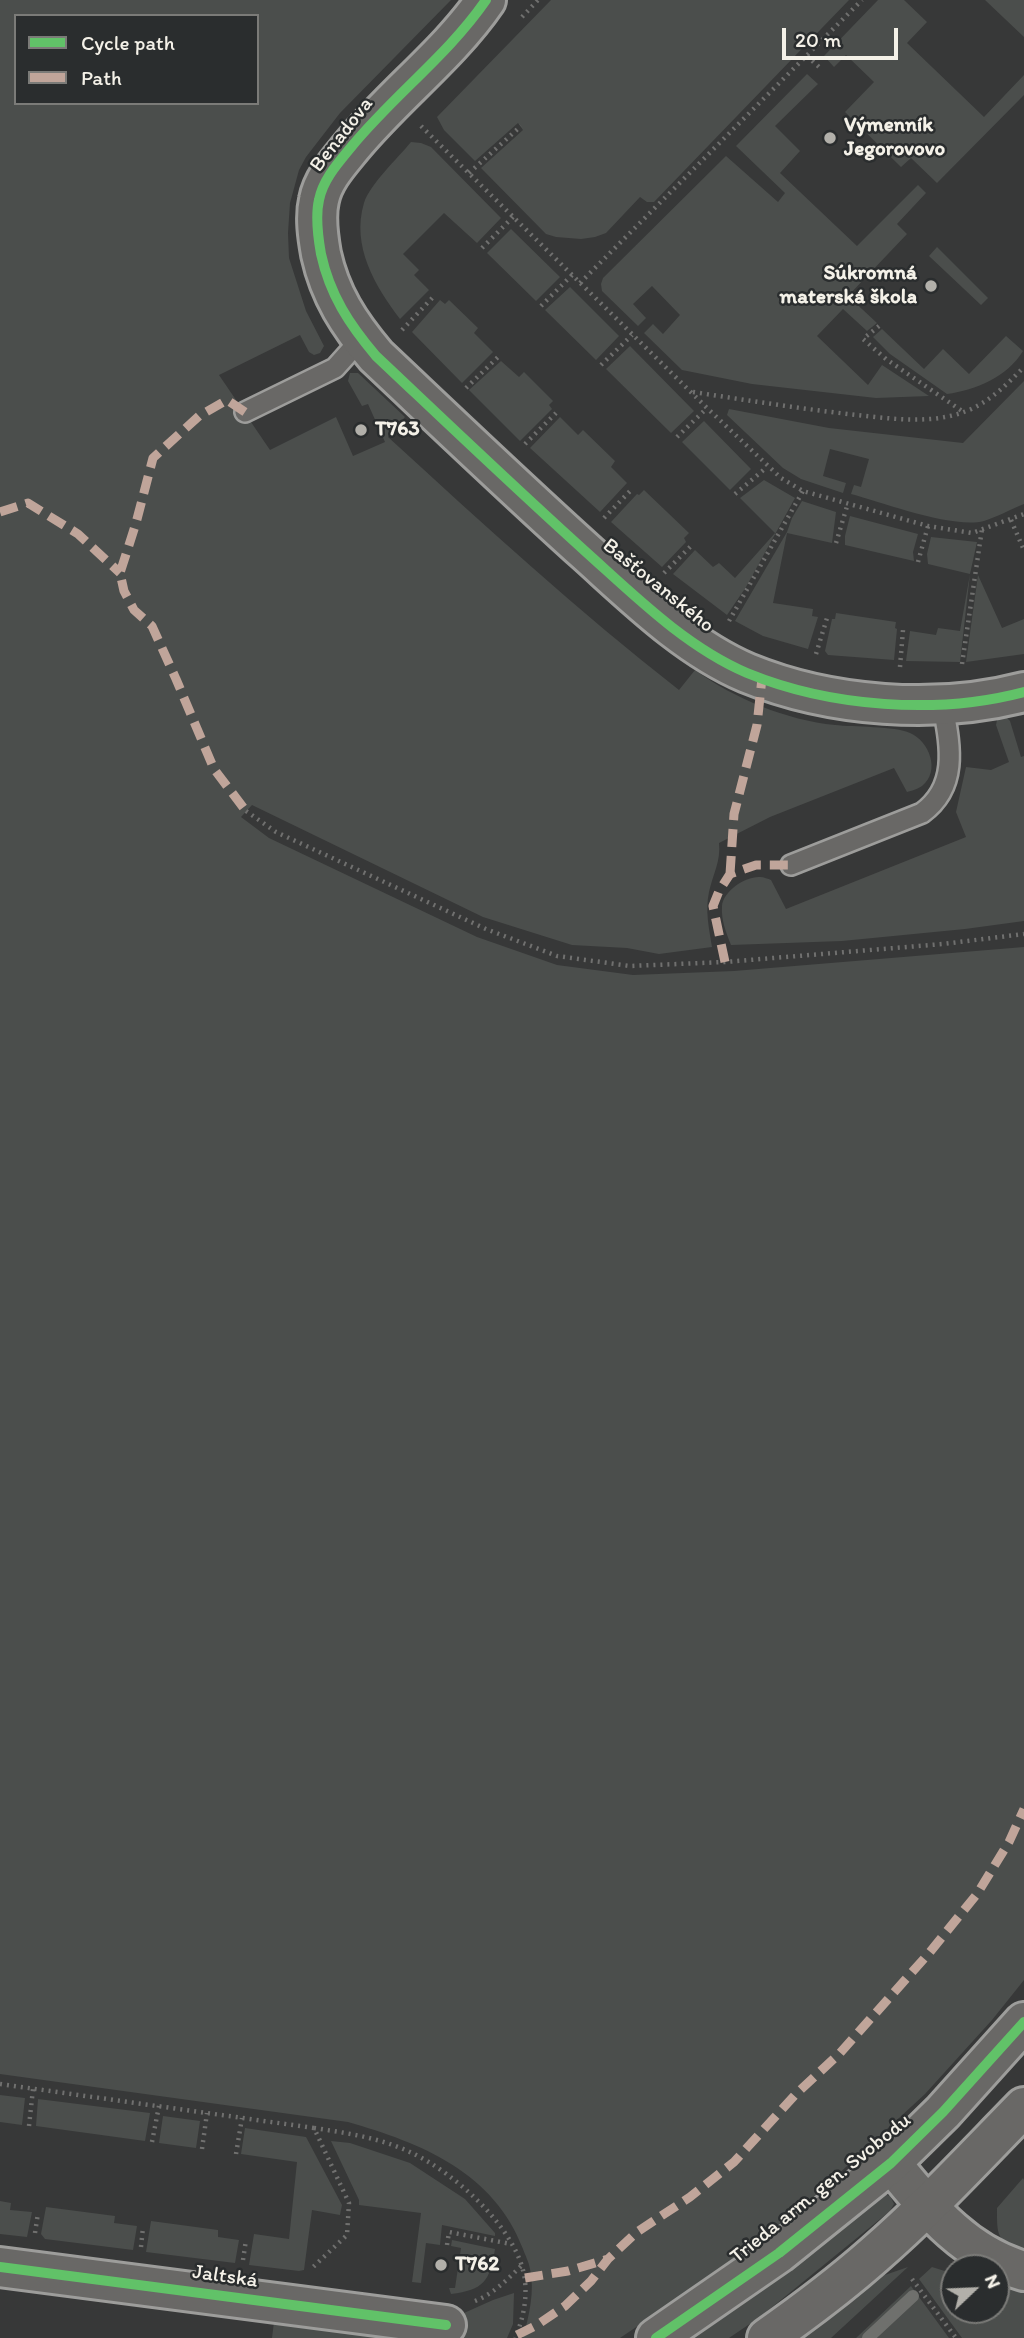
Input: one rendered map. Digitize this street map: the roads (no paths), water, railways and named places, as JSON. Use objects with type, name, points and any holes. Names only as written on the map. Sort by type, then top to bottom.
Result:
[{"type":"street","name":"Benadova","points":[[377,339],[341,309],[326,278],[318,237],[319,201],[326,181],[364,132],[451,42],[486,0]]},
{"type":"street","name":"Bašťovanského","points":[[377,339],[509,483],[648,607],[695,643],[745,672],[806,693],[887,704],[943,706],[1024,692]]},
{"type":"street","name":"Trieda arm. gen. Svobodu","points":[[656,2338],[779,2253],[891,2163],[943,2112],[1024,2022]]},
{"type":"street","points":[[767,2338],[816,2304],[874,2256],[927,2207],[1024,2107]]},
{"type":"street","points":[[891,2163],[927,2207],[967,2243],[988,2258],[1024,2271]]},
{"type":"street","name":"Jaltská","points":[[0,2267],[446,2325]]},
{"type":"lane","points":[[245,412],[335,368],[377,339]]},
{"type":"lane","points":[[791,864],[922,813],[939,799],[945,786],[950,749],[943,706]]},
{"type":"waterway","points":[[868,2338],[913,2296]]},
{"type":"place","name":"Výmenník Jegorovovo","points":[[830,138]]},
{"type":"place","name":"Súkromná materská škola","points":[[931,286]]},
{"type":"place","name":"T763","points":[[361,430]]},
{"type":"place","name":"T762","points":[[441,2265]]}]
